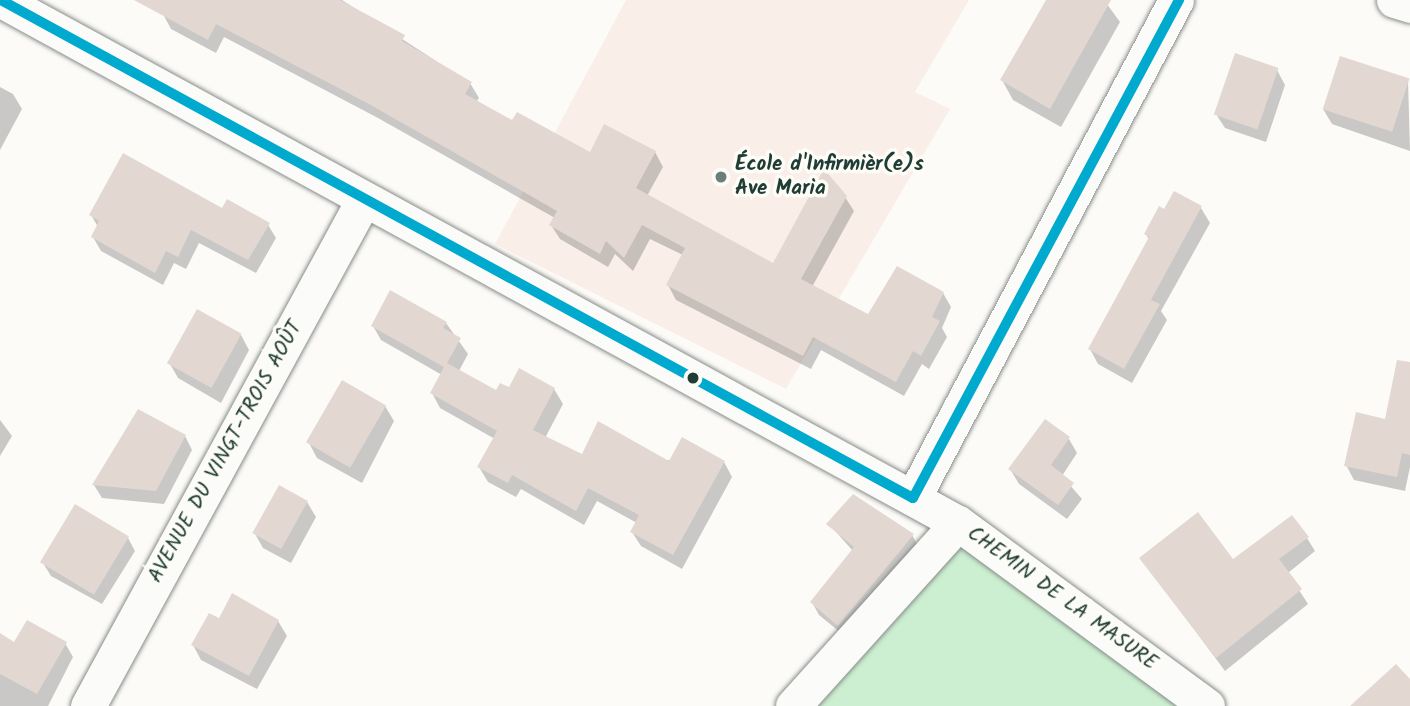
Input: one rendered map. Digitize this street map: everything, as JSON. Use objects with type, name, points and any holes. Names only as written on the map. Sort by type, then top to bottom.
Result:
[{"type":"street","name":"CHEMIN DE LA MASURE","points":[[1,0],[958,523],[1208,706]]},
{"type":"street","points":[[1394,0],[1410,5]]},
{"type":"street","points":[[913,498],[1176,3]]},
{"type":"street","name":"AVENUE DU VINGT-TROIS AOÛT","points":[[88,706],[364,199]]},
{"type":"street","points":[[793,706],[958,523]]},
{"type":"shaded area","name":"École d'Infirmièr(e)s Ave Maria","points":[[626,0],[969,0],[915,92],[950,109],[786,389],[495,244]]},
{"type":"green space","points":[[958,523],[1207,706],[793,706]]},
{"type":"building","points":[[134,0],[340,0],[405,35],[402,41],[472,82],[465,94],[512,120],[517,112],[590,152],[604,124],[656,151],[636,188],[773,263],[824,169],[847,196],[801,279],[868,314],[897,266],[944,292],[932,317],[940,321],[921,356],[913,351],[896,382],[813,337],[803,356],[666,285],[685,248],[642,225],[624,258],[606,241],[600,254],[549,225],[557,211],[369,104],[216,24],[208,40]]},
{"type":"building","points":[[1046,0],[1111,0],[1050,109],[1000,80]]},
{"type":"building","points":[[1235,53],[1278,68],[1257,129],[1214,114]]},
{"type":"building","points":[[1340,56],[1409,79],[1392,132],[1323,109]]},
{"type":"building","points":[[123,153],[222,208],[227,199],[270,223],[248,260],[191,230],[178,257],[166,251],[155,273],[91,237],[99,221],[89,215]]},
{"type":"building","points":[[1174,191],[1202,206],[1151,300],[1160,304],[1124,369],[1088,349],[1149,237],[1144,234],[1159,206],[1164,209]]},
{"type":"building","points":[[390,290],[447,322],[443,328],[461,338],[447,363],[496,390],[500,383],[509,387],[519,368],[555,388],[533,430],[582,454],[598,421],[669,461],[682,437],[725,461],[673,555],[630,532],[639,515],[588,488],[576,511],[512,475],[508,483],[477,467],[497,431],[430,393],[444,367],[371,326]]},
{"type":"building","points":[[197,309],[242,334],[212,388],[167,363]]},
{"type":"building","points":[[1397,360],[1410,362],[1410,455],[1402,453],[1397,477],[1344,466],[1356,412],[1385,419]]},
{"type":"building","points":[[342,380],[386,406],[350,468],[306,442]]},
{"type":"building","points":[[138,409],[186,435],[156,491],[92,485]]},
{"type":"building","points":[[1045,419],[1070,437],[1051,465],[1074,483],[1058,505],[1008,469]]},
{"type":"building","points":[[279,485],[308,501],[281,549],[252,533]]},
{"type":"building","points":[[853,494],[914,534],[838,626],[810,602],[854,547],[826,524]]},
{"type":"building","points":[[75,504],[129,536],[94,595],[40,562]]},
{"type":"building","points":[[1198,512],[1233,559],[1292,515],[1309,537],[1279,559],[1302,589],[1216,658],[1139,558]]},
{"type":"building","points":[[232,593],[279,620],[249,676],[191,645],[209,613],[219,618]]},
{"type":"building","points":[[27,620],[67,642],[37,694],[0,674],[0,633],[14,642]]},
{"type":"building","points":[[1396,664],[1410,679],[1410,706],[1350,706]]},
{"type":"transit line","points":[[1,0],[913,498]]},
{"type":"transit line","points":[[913,498],[1179,0]]},
{"type":"place","name":"École d'Infirmièr(e)s Ave Maria","points":[[721,177]]}]
